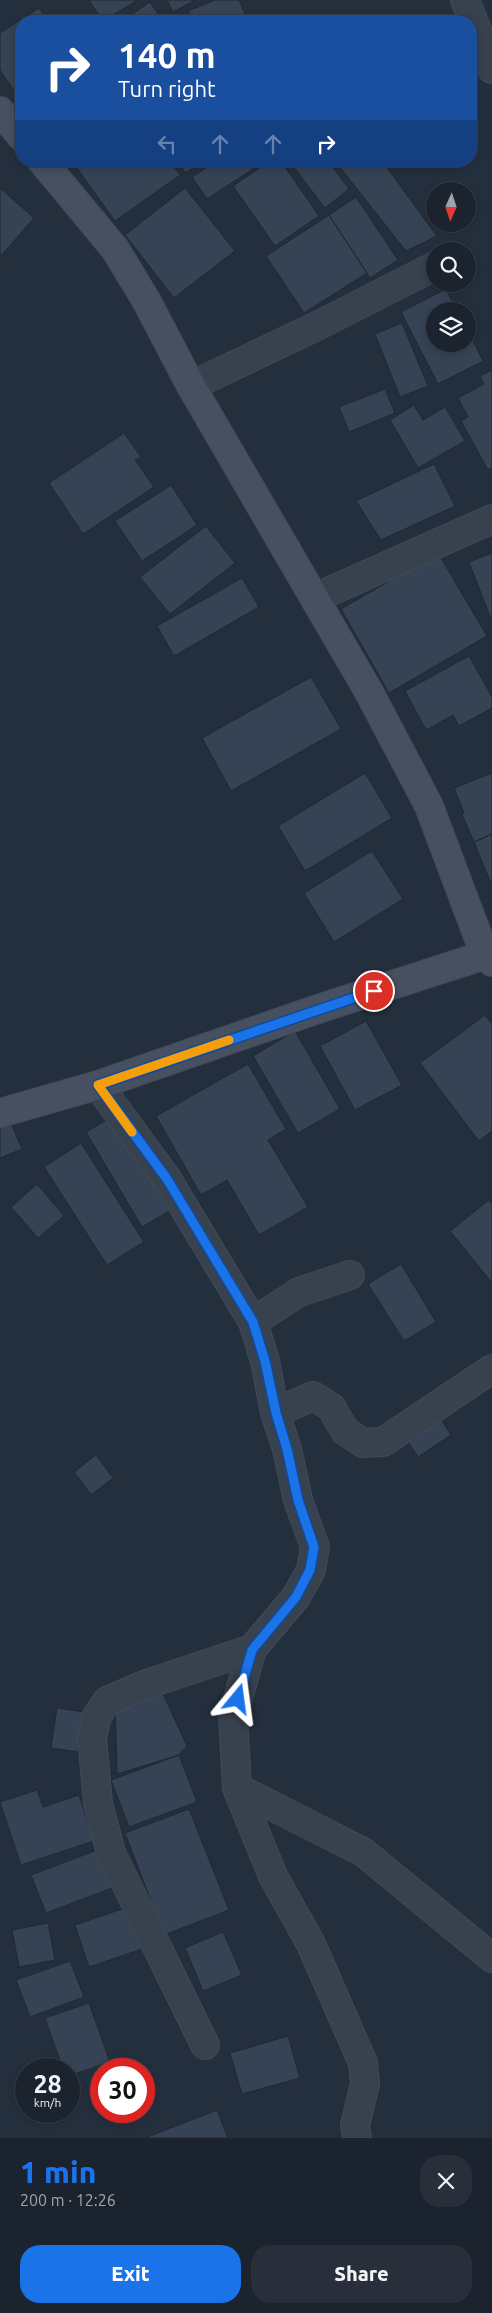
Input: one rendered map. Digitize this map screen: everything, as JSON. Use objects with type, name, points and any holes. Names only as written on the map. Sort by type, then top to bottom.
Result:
[{"type":"street","points":[[465,0],[471,15]]},
{"type":"street","points":[[477,31],[492,70]]},
{"type":"street","points":[[0,111],[15,129]]},
{"type":"street","points":[[0,1113],[98,1085],[318,1009],[490,956],[429,806],[369,692],[192,386],[146,300],[115,249],[47,167]]},
{"type":"street","points":[[192,386],[426,271]]},
{"type":"street","points":[[315,598],[492,519]]},
{"type":"street","points":[[98,1085],[167,1179],[253,1322],[265,1361],[298,1500],[314,1547],[310,1570],[296,1597],[252,1650],[233,1716],[237,1788],[273,1876],[311,1944],[364,2063],[365,2084],[355,2125],[357,2138]]},
{"type":"street","points":[[253,1322],[299,1292],[350,1275]]},
{"type":"street","points":[[276,1413],[313,1396],[332,1407],[345,1431],[363,1443],[382,1442],[492,1369]]},
{"type":"street","points":[[205,2045],[111,1853],[98,1803],[92,1738],[97,1716],[107,1700],[144,1685],[252,1650]]},
{"type":"street","points":[[237,1788],[363,1852],[492,1958]]},
{"type":"building","points":[[89,0],[138,0],[113,15],[99,15]]},
{"type":"building","points":[[167,0],[195,0],[173,12]]},
{"type":"building","points":[[215,0],[239,0],[245,15],[190,15],[188,11]]},
{"type":"building","points":[[150,2],[159,15],[131,15]]},
{"type":"building","points":[[39,8],[44,15],[28,15]]},
{"type":"building","points":[[15,23],[15,92],[0,70],[0,33]]},
{"type":"building","points":[[76,167],[174,167],[180,175],[115,221]]},
{"type":"building","points":[[182,167],[195,167],[185,173]]},
{"type":"building","points":[[207,167],[256,167],[207,199],[192,177]]},
{"type":"building","points":[[261,167],[285,167],[319,216],[275,246],[233,186]]},
{"type":"building","points":[[294,167],[332,167],[349,189],[325,208]]},
{"type":"building","points":[[340,167],[386,167],[426,221],[426,232],[434,232],[437,236],[406,251]]},
{"type":"building","points":[[0,188],[34,218],[0,257]]},
{"type":"building","points":[[185,188],[235,251],[174,298],[125,235]]},
{"type":"building","points":[[356,197],[398,260],[370,278],[329,215]]},
{"type":"building","points":[[329,215],[367,273],[304,313],[266,256]]},
{"type":"building","points":[[440,292],[448,292],[452,302],[426,302],[426,352],[476,352],[476,347],[483,361],[438,384],[401,312]]},
{"type":"building","points":[[402,323],[428,386],[400,397],[375,334]]},
{"type":"building","points":[[492,370],[492,468],[488,470],[461,421],[468,417],[458,398],[484,384],[480,376]]},
{"type":"building","points":[[385,389],[395,413],[349,432],[339,407]]},
{"type":"building","points":[[414,405],[423,420],[445,407],[465,441],[418,468],[390,420]]},
{"type":"building","points":[[124,433],[141,457],[135,460],[154,487],[83,534],[49,483]]},
{"type":"building","points":[[434,464],[455,506],[381,540],[356,501]]},
{"type":"building","points":[[171,485],[197,525],[142,561],[115,521]]},
{"type":"building","points":[[206,526],[235,563],[170,614],[140,577]]},
{"type":"building","points":[[438,553],[487,636],[389,693],[341,609]]},
{"type":"building","points":[[492,553],[492,622],[469,562]]},
{"type":"building","points":[[242,578],[259,607],[174,656],[157,626]]},
{"type":"building","points":[[469,656],[492,697],[492,708],[459,726],[453,715],[426,730],[405,691]]},
{"type":"building","points":[[311,677],[341,729],[231,791],[202,738]]},
{"type":"building","points":[[365,773],[392,818],[305,871],[278,826]]},
{"type":"building","points":[[492,773],[492,834],[474,842],[462,814],[464,813],[454,788]]},
{"type":"building","points":[[492,834],[492,886],[474,842]]},
{"type":"building","points":[[372,851],[403,899],[334,942],[304,893]]},
{"type":"building","points":[[485,1015],[492,1024],[492,1131],[479,1141],[420,1063]]},
{"type":"building","points":[[366,1021],[402,1085],[355,1110],[320,1046]]},
{"type":"building","points":[[295,1031],[340,1109],[298,1133],[253,1056]]},
{"type":"building","points":[[248,1064],[286,1129],[268,1140],[308,1207],[259,1235],[227,1180],[201,1195],[156,1116]]},
{"type":"building","points":[[122,1111],[178,1206],[142,1227],[86,1132]]},
{"type":"building","points":[[10,1121],[22,1149],[0,1158],[0,1125]]},
{"type":"building","points":[[81,1143],[144,1242],[107,1265],[44,1167]]},
{"type":"building","points":[[37,1184],[64,1216],[38,1238],[11,1207]]},
{"type":"building","points":[[489,1200],[492,1204],[492,1283],[450,1231]]},
{"type":"building","points":[[401,1264],[436,1322],[404,1341],[368,1284]]},
{"type":"building","points":[[431,1403],[451,1435],[418,1457],[397,1425]]},
{"type":"building","points":[[96,1455],[113,1478],[91,1495],[74,1472]]},
{"type":"building","points":[[158,1683],[187,1746],[179,1755],[117,1774],[115,1700]]},
{"type":"building","points":[[57,1708],[84,1712],[78,1752],[51,1748]]},
{"type":"building","points":[[179,1755],[197,1802],[129,1827],[111,1780]]},
{"type":"building","points":[[37,1790],[43,1807],[79,1795],[94,1841],[21,1865],[0,1802]]},
{"type":"building","points":[[189,1809],[229,1910],[164,1935],[125,1833]]},
{"type":"building","points":[[97,1850],[112,1888],[46,1913],[31,1875]]},
{"type":"building","points":[[128,1907],[142,1949],[89,1967],[75,1925]]},
{"type":"building","points":[[48,1923],[55,1960],[19,1967],[12,1930]]},
{"type":"building","points":[[223,1932],[242,1975],[203,1991],[185,1948]]},
{"type":"building","points":[[70,1961],[84,1997],[30,2017],[16,1980]]},
{"type":"building","points":[[89,2003],[109,2058],[90,2058],[90,2069],[80,2072],[80,2058],[59,2058],[45,2018]]},
{"type":"building","points":[[288,2036],[300,2078],[242,2094],[230,2053]]},
{"type":"building","points":[[217,2110],[228,2138],[145,2138]]},
{"type":"slow traffic","points":[[132,1132],[98,1085],[229,1040]]},
{"type":"route","points":[[238,1699],[252,1650],[296,1597],[310,1570],[314,1547],[298,1500],[265,1361],[253,1322],[167,1179],[98,1085],[374,991]]}]
